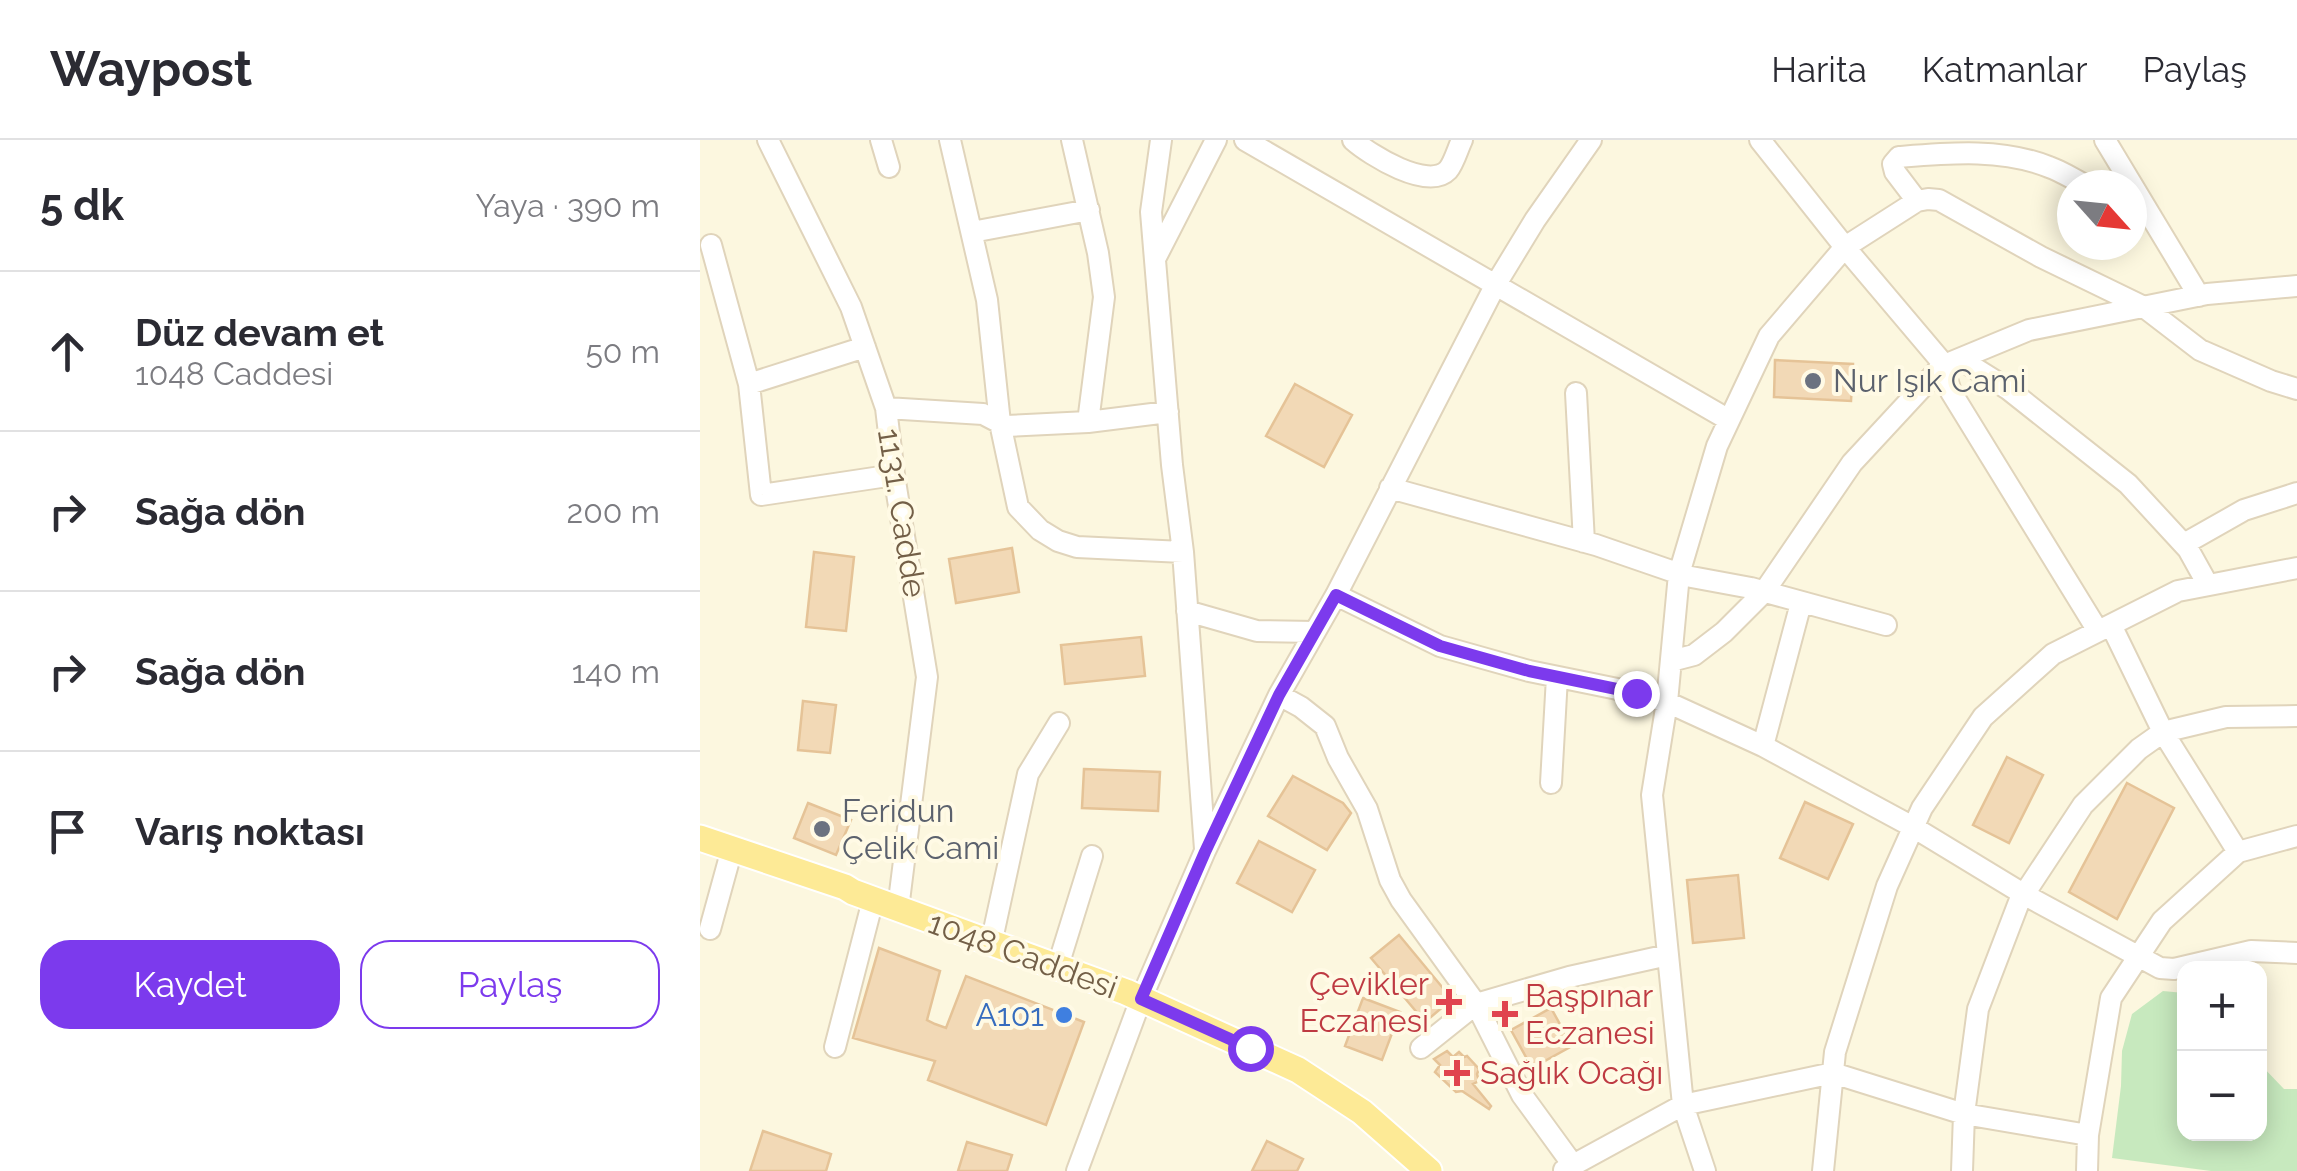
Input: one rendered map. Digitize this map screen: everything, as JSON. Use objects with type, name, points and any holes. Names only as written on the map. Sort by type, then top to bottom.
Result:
[{"type":"main road","name":"1048 Caddesi","points":[[700,838],[845,887],[1141,999],[1298,1070],[1362,1112],[1429,1171]]},
{"type":"street","name":"1131. Cadde","points":[[768,140],[851,306],[886,408],[927,677],[898,909]]},
{"type":"street","points":[[881,140],[888,167]]},
{"type":"street","points":[[950,140],[987,300],[1000,423],[1018,508],[1058,541],[1078,546],[1182,552]]},
{"type":"street","points":[[1072,140],[1104,297],[1088,422]]},
{"type":"street","points":[[1160,140],[1150,212],[1205,852]]},
{"type":"street","points":[[1155,258],[1216,140]]},
{"type":"street","points":[[1245,140],[1730,420]]},
{"type":"street","points":[[1353,140],[1370,155],[1434,178],[1448,170],[1462,140]]},
{"type":"street","points":[[1076,1171],[1141,999],[1279,695],[1336,595],[1496,284],[1591,140]]},
{"type":"street","points":[[1760,140],[1940,361],[2008,388],[2128,484],[2184,544],[2208,585]]},
{"type":"street","points":[[2105,140],[2199,296]]},
{"type":"street","points":[[1917,201],[1894,172],[1893,164],[1899,157],[1960,152],[2008,156],[2057,170]]},
{"type":"street","points":[[1705,1171],[1683,1104],[1652,796],[1667,702],[1679,574],[1717,446],[1768,336],[1845,248],[1917,201],[1928,198],[1939,200],[2042,258],[2144,307],[2200,350],[2297,389]]},
{"type":"street","points":[[972,232],[1089,210]]},
{"type":"street","points":[[710,244],[749,384],[761,495],[894,476]]},
{"type":"street","points":[[1671,661],[1694,655],[1764,592],[1852,463],[1951,363],[2029,330],[2199,296],[2297,286]]},
{"type":"street","points":[[749,384],[865,347]]},
{"type":"street","points":[[1951,363],[1951,392],[2104,628],[2238,852]]},
{"type":"street","points":[[1576,393],[1584,542]]},
{"type":"street","points":[[886,408],[982,414],[1006,426],[1088,422],[1168,412]]},
{"type":"street","points":[[1390,488],[1584,542],[1679,574],[1764,592],[1886,626]]},
{"type":"street","points":[[2184,544],[2244,510],[2297,492]]},
{"type":"street","points":[[1823,1171],[1835,1052],[1887,886],[1922,808],[1983,717],[2053,654],[2178,591],[2297,568]]},
{"type":"street","points":[[1336,595],[1440,646],[1667,702],[1763,746],[2160,968],[2174,970],[2251,951],[2297,953]]},
{"type":"street","points":[[1763,746],[1801,603]]},
{"type":"street","points":[[1187,611],[1258,631],[1315,632]]},
{"type":"street","points":[[1551,784],[1556,677]]},
{"type":"street","points":[[1279,695],[1301,706],[1325,726],[1367,809],[1390,880],[1476,1004],[1522,1094],[1568,1168],[1683,1104],[1833,1073],[1964,1114],[2088,1135]]},
{"type":"street","points":[[1962,1171],[1964,1114],[1978,1009],[2019,902],[2084,805],[2139,748],[2163,732],[2226,717],[2297,716]]},
{"type":"street","points":[[992,944],[1028,774],[1059,723]]},
{"type":"street","points":[[2087,1171],[2088,1135],[2111,998],[2162,921],[2238,852],[2297,836]]},
{"type":"street","points":[[710,928],[732,849]]},
{"type":"street","points":[[1058,969],[1092,856]]},
{"type":"street","points":[[835,1047],[873,900]]},
{"type":"street","points":[[1422,1048],[1476,1004],[1569,976],[1668,955]]},
{"type":"green space","points":[[2163,991],[2177,992],[2177,1141],[2267,1141],[2267,1071],[2284,1089],[2297,1089],[2297,1171],[2211,1171],[2112,1158],[2122,1051],[2132,1014]]},
{"type":"building","name":"Nur Işık Cami","points":[[1775,360],[1853,364],[1851,401],[1774,397]]},
{"type":"building","points":[[1295,384],[1352,415],[1324,467],[1266,436]]},
{"type":"building","points":[[1012,548],[1019,592],[956,603],[949,559]]},
{"type":"building","points":[[814,552],[854,557],[846,631],[806,627]]},
{"type":"building","points":[[1141,637],[1145,676],[1065,684],[1061,645]]},
{"type":"building","points":[[803,701],[836,705],[830,753],[798,750]]},
{"type":"building","points":[[2007,757],[2043,775],[2009,843],[1973,825]]},
{"type":"building","points":[[1084,769],[1160,772],[1158,811],[1082,808]]},
{"type":"building","points":[[1293,776],[1343,803],[1351,813],[1327,850],[1268,816]]},
{"type":"building","points":[[2127,783],[2174,808],[2117,919],[2069,892]]},
{"type":"building","points":[[1805,802],[1853,824],[1828,879],[1780,858]]},
{"type":"building","name":"Feridun Çelik Cami","points":[[808,803],[851,820],[836,855],[794,838]]},
{"type":"building","points":[[1259,841],[1315,870],[1292,912],[1237,883]]},
{"type":"building","points":[[1738,875],[1744,938],[1693,943],[1687,880]]},
{"type":"building","points":[[1399,935],[1452,999],[1425,1022],[1371,958]]},
{"type":"building","points":[[879,948],[940,971],[927,1020],[946,1028],[966,976],[1084,1022],[1046,1125],[928,1080],[935,1061],[853,1038]]},
{"type":"building","points":[[1363,998],[1400,1012],[1382,1060],[1345,1046]]},
{"type":"building","points":[[1551,1008],[1572,1046],[1532,1068],[1511,1030]]},
{"type":"building","name":"Sağlık Ocağı","points":[[1447,1051],[1453,1057],[1459,1052],[1467,1056],[1479,1069],[1479,1081],[1473,1084],[1491,1106],[1489,1109],[1462,1091],[1456,1092],[1435,1072],[1440,1065],[1434,1059]]},
{"type":"building","points":[[763,1131],[831,1154],[826,1171],[750,1171]]},
{"type":"building","points":[[1267,1141],[1303,1159],[1297,1171],[1252,1171]]},
{"type":"building","points":[[967,1142],[1012,1155],[1007,1171],[958,1171]]},
{"type":"place","name":"Nur Işık Cami","points":[[1813,381]]},
{"type":"place","name":"Feridun Çelik Cami","points":[[822,829]]},
{"type":"place","name":"Çevikler Eczanesi","points":[[1449,1002]]},
{"type":"place","name":"Başpınar Eczanesi","points":[[1505,1014]]},
{"type":"place","name":"A101","points":[[1064,1015]]},
{"type":"place","name":"Sağlık Ocağı","points":[[1457,1073]]},
{"type":"route","points":[[1250,1048],[1141,999],[1279,695],[1336,595],[1440,646],[1529,671],[1636,693]]}]
